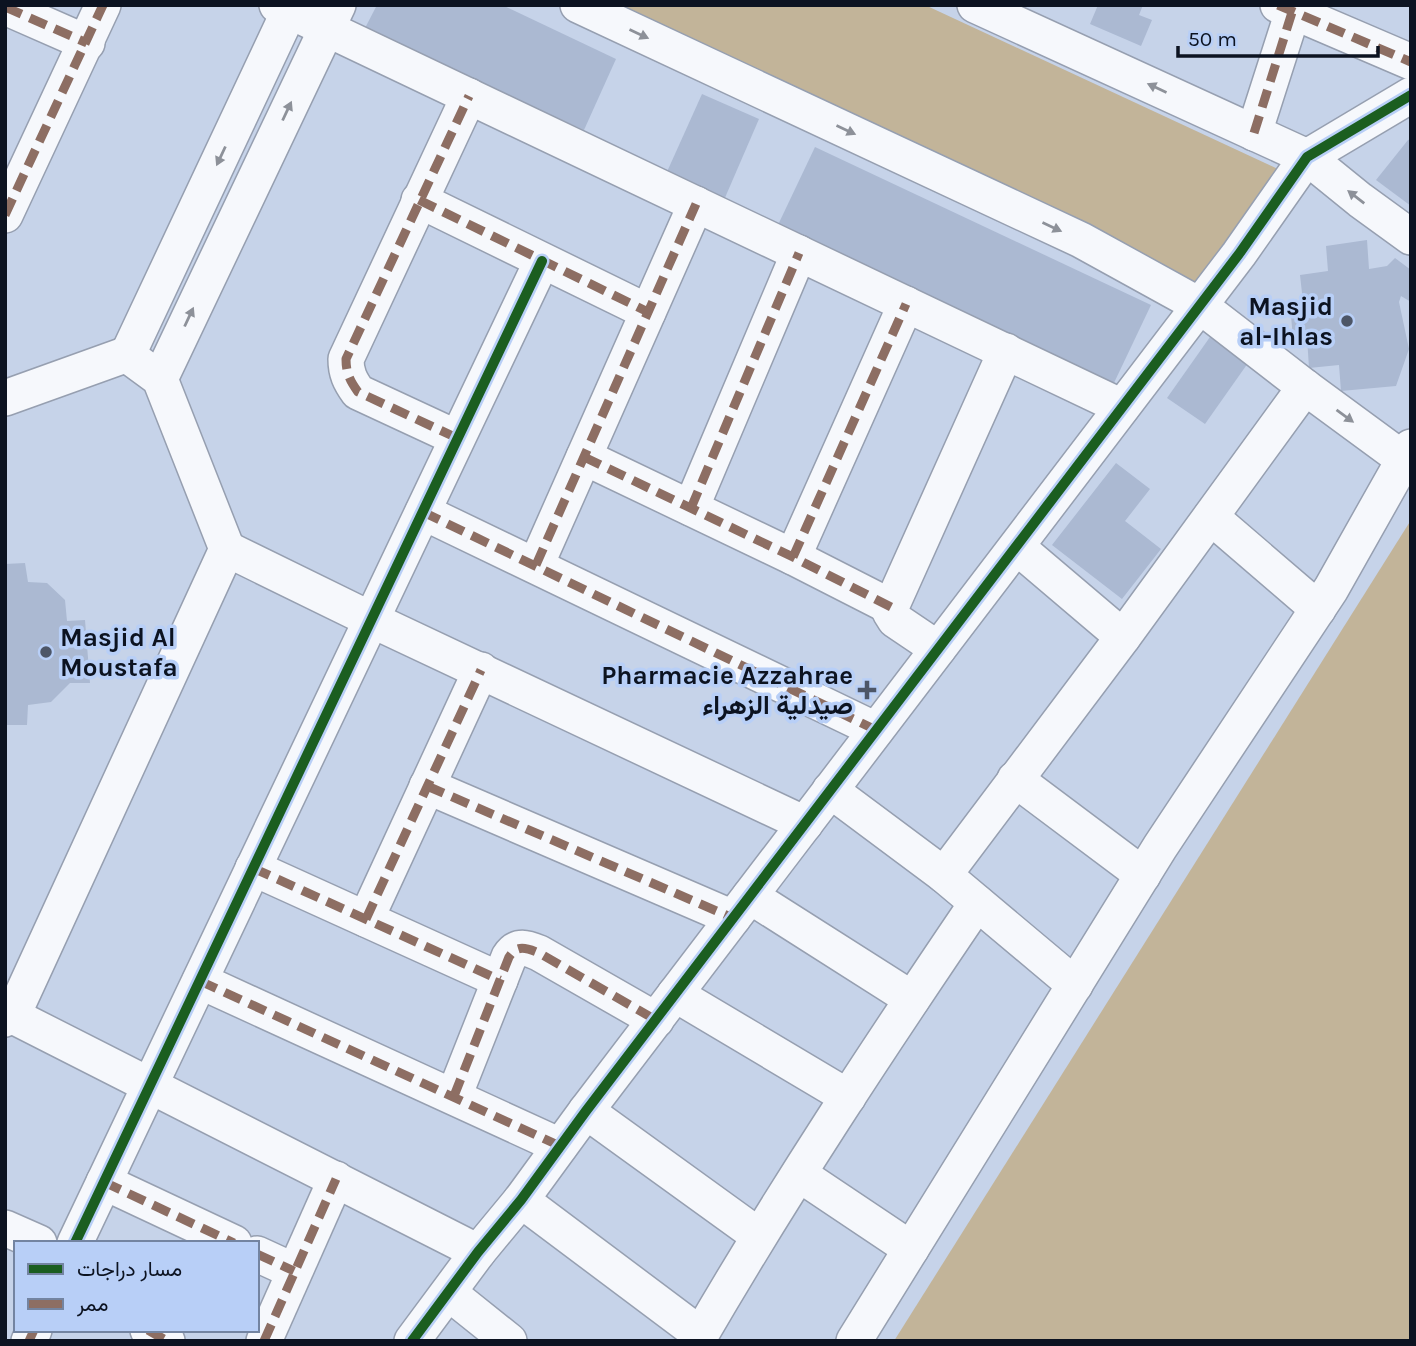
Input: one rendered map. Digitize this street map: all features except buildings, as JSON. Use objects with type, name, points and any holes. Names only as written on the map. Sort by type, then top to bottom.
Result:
[{"type":"street","points":[[5,215],[103,5]]},
{"type":"street","points":[[578,5],[1081,240],[1199,305],[1305,387],[1407,453],[1331,589],[1143,875],[854,1341]]},
{"type":"street","points":[[975,5],[1307,158],[1411,237]]},
{"type":"street","points":[[5,7],[87,43]]},
{"type":"street","points":[[5,398],[127,356],[286,7],[332,17],[468,96],[1122,407]]},
{"type":"street","points":[[1254,133],[1288,8],[1411,62]]},
{"type":"street","points":[[160,379],[332,17]]},
{"type":"street","points":[[412,1341],[1017,547],[1307,158],[1411,95]]},
{"type":"street","points":[[457,438],[358,392],[346,370],[346,359],[468,96]]},
{"type":"street","points":[[419,200],[648,312]]},
{"type":"street","points":[[536,565],[696,204]]},
{"type":"street","points":[[691,508],[799,253]]},
{"type":"street","points":[[76,1241],[541,261]]},
{"type":"street","points":[[793,557],[906,304]]},
{"type":"street","points":[[938,649],[895,620],[890,612],[891,607],[1006,351]]},
{"type":"street","points":[[127,356],[160,379],[226,549],[16,1008],[8,1017],[478,1252]]},
{"type":"street","points":[[944,875],[1305,387]]},
{"type":"street","points":[[584,457],[891,607]]},
{"type":"street","points":[[423,512],[876,730]]},
{"type":"street","points":[[1211,517],[1318,609]]},
{"type":"street","points":[[1017,547],[1123,636]]},
{"type":"street","points":[[226,549],[805,824]]},
{"type":"street","points":[[366,919],[481,670]]},
{"type":"street","points":[[1015,779],[1143,875]]},
{"type":"street","points":[[427,786],[742,907],[912,999]]},
{"type":"street","points":[[830,790],[944,875],[1075,985]]},
{"type":"street","points":[[253,868],[500,981]]},
{"type":"street","points":[[521,1200],[699,1338],[759,1236],[977,903]]},
{"type":"street","points":[[454,1096],[512,952],[521,947],[665,1007],[848,1097]]},
{"type":"street","points":[[200,981],[560,1146]]},
{"type":"street","points":[[586,1111],[759,1236]]},
{"type":"street","points":[[799,1174],[911,1250]]},
{"type":"street","points":[[264,1341],[336,1179]]},
{"type":"street","points":[[104,1182],[230,1241]]},
{"type":"street","points":[[5,1228],[34,1241]]},
{"type":"street","points":[[259,1255],[295,1271]]},
{"type":"street","points":[[449,1293],[509,1341]]},
{"type":"street","points":[[151,1332],[167,1341]]},
{"type":"shaded area","points":[[598,5],[925,5],[1280,170],[1197,297]]},
{"type":"shaded area","points":[[1411,520],[1411,1341],[894,1341]]},
{"type":"marked path","points":[[5,215],[103,5]]},
{"type":"marked path","points":[[1278,5],[1411,62]]},
{"type":"marked path","points":[[1254,133],[1294,6]]},
{"type":"marked path","points":[[5,7],[87,43]]},
{"type":"marked path","points":[[457,438],[358,392],[349,377],[346,359],[469,96]]},
{"type":"marked path","points":[[419,200],[648,312]]},
{"type":"marked path","points":[[536,565],[696,204]]},
{"type":"marked path","points":[[691,508],[799,253]]},
{"type":"marked path","points":[[793,557],[906,304]]},
{"type":"marked path","points":[[584,457],[891,607]]},
{"type":"marked path","points":[[423,512],[876,730]]},
{"type":"marked path","points":[[366,919],[481,670]]},
{"type":"marked path","points":[[427,786],[733,918]]},
{"type":"marked path","points":[[253,868],[500,980]]},
{"type":"marked path","points":[[454,1096],[509,957],[515,950],[526,949],[539,953],[656,1020]]},
{"type":"marked path","points":[[200,981],[560,1146]]},
{"type":"marked path","points":[[264,1341],[336,1179]]},
{"type":"marked path","points":[[104,1182],[230,1241]]},
{"type":"marked path","points":[[259,1255],[294,1271]]},
{"type":"marked path","points":[[29,1341],[33,1332]]},
{"type":"marked path","points":[[151,1332],[167,1341]]},
{"type":"cycle path","points":[[412,1341],[1239,254],[1307,157],[1411,95]]},
{"type":"cycle path","points":[[76,1241],[542,261]]},
{"type":"place","name":"Masjid al-Ihlas","points":[[1347,321]]},
{"type":"place","name":"Masjid Al Moustafa","points":[[46,652]]},
{"type":"place","name":"Pharmacie Azzahrae صيدلية الزهراء","points":[[867,690]]}]
